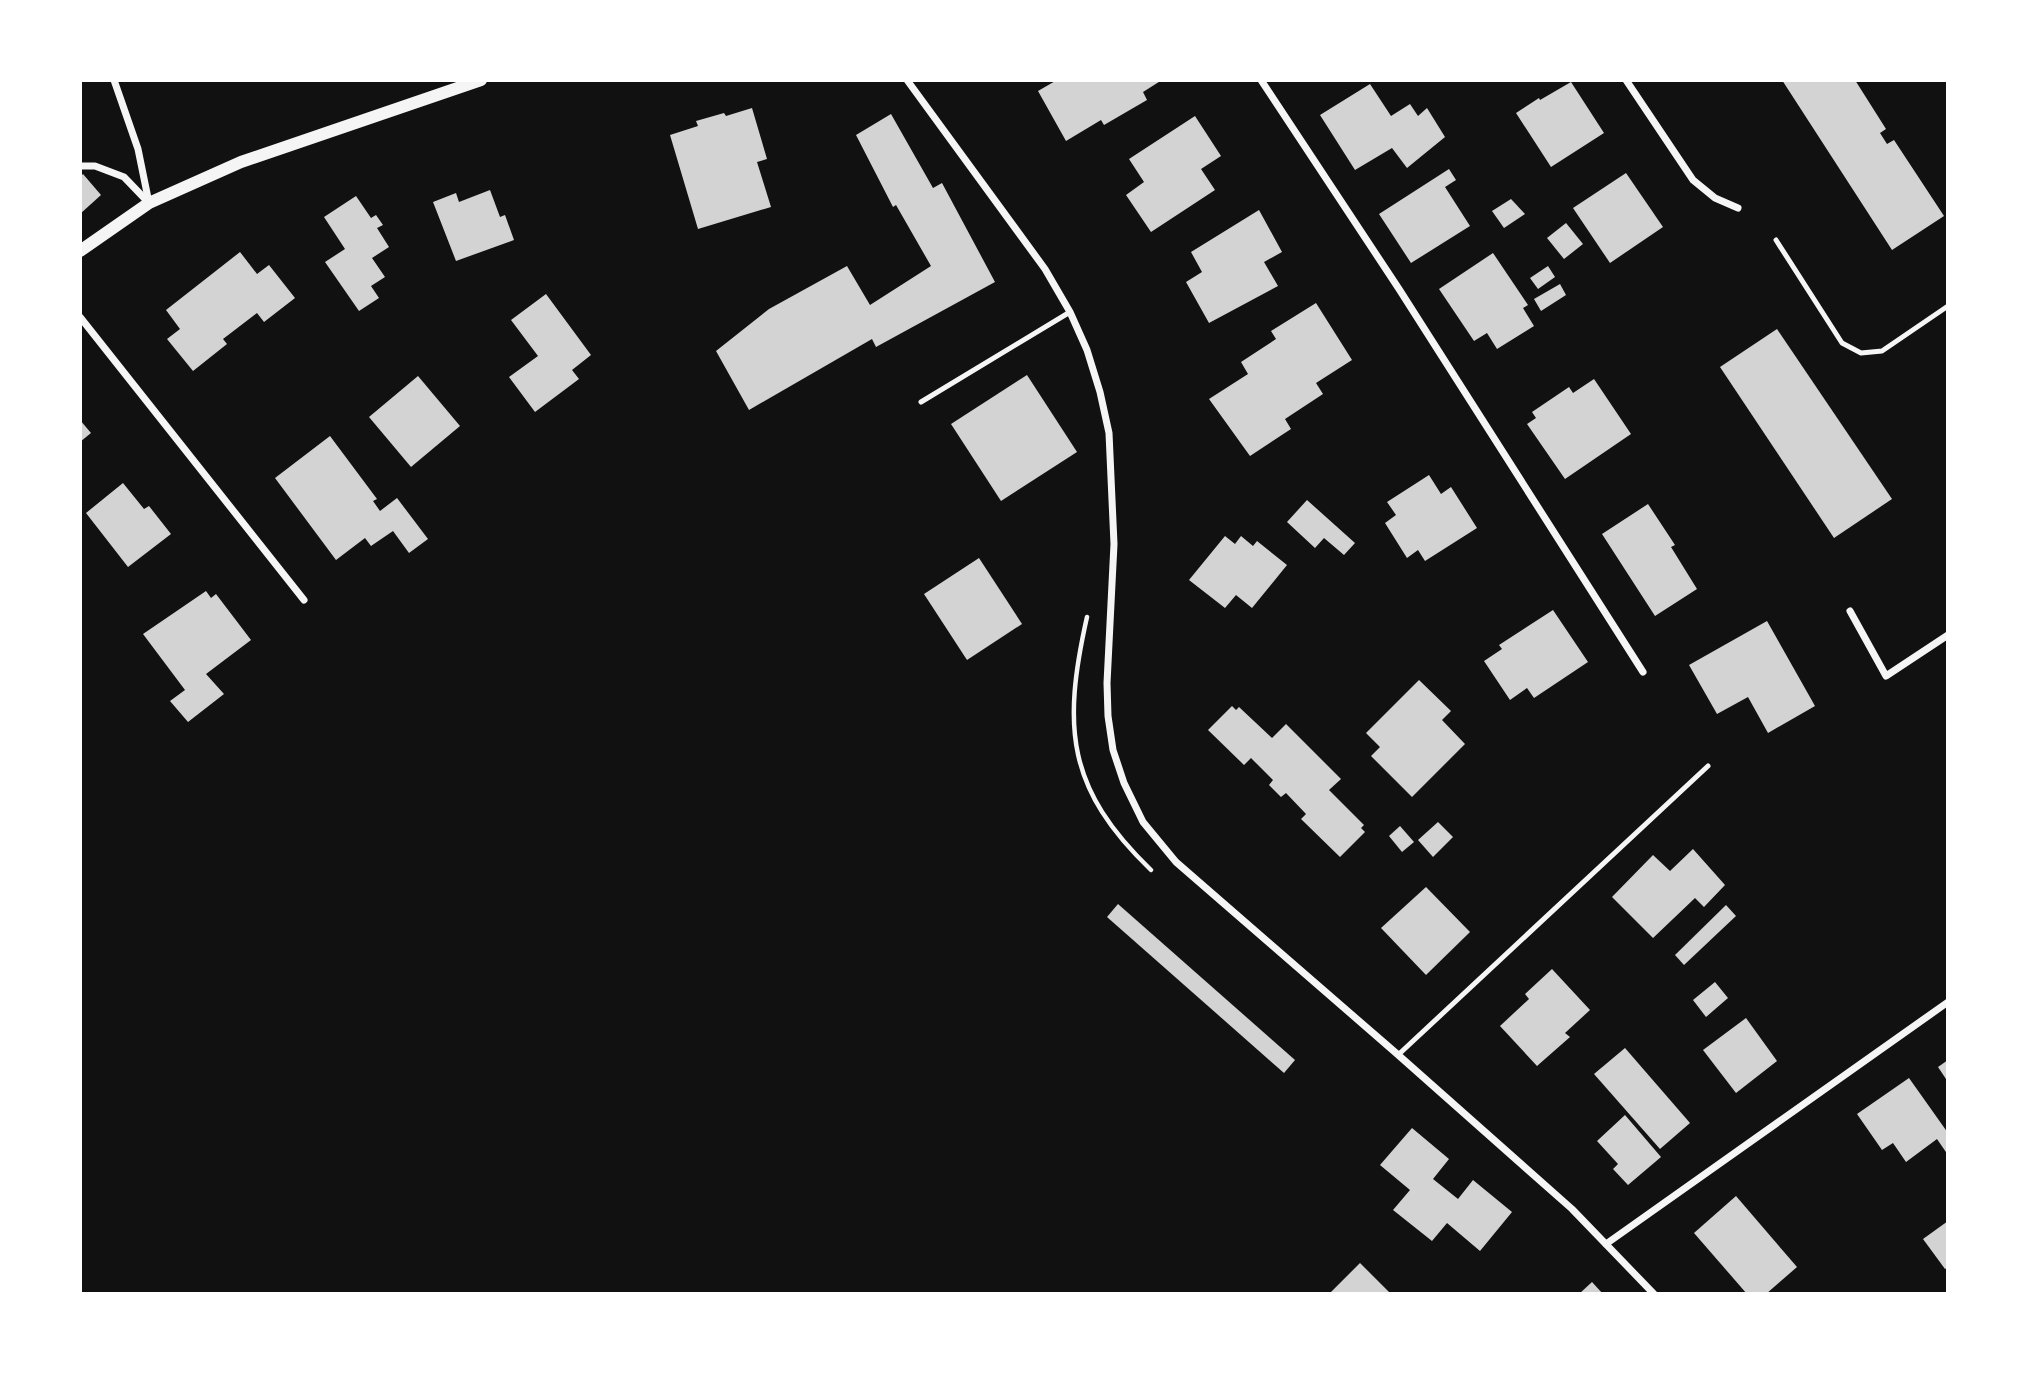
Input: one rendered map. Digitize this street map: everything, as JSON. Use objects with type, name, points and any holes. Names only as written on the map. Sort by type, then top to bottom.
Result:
[{"type":"street","points":[[114,80],[138,149],[149,203]]},
{"type":"street","points":[[80,251],[149,203],[241,162],[481,80]]},
{"type":"street","points":[[907,80],[1045,269],[1070,312],[1094,371],[1109,433],[1114,544],[1107,705],[1114,750],[1124,783],[1143,822],[1176,862],[1572,1209],[1654,1293]]},
{"type":"street","points":[[1261,80],[1399,289],[1514,474],[1643,672]]},
{"type":"street","points":[[1626,80],[1693,180],[1715,198],[1738,208]]},
{"type":"street","points":[[80,166],[95,166],[124,177],[149,203]]},
{"type":"street","points":[[80,317],[304,600]]},
{"type":"street","points":[[1850,611],[1886,676],[1948,635]]},
{"type":"street","points":[[1606,1244],[1948,1002]]},
{"type":"lane","points":[[1776,240],[1842,343],[1861,353],[1882,351],[1948,306]]},
{"type":"lane","points":[[921,402],[1070,312]]},
{"type":"lane","points":[[1398,1055],[1708,766]]},
{"type":"building","points":[[1057,80],[1162,80],[1143,92],[1147,100],[1104,125],[1101,120],[1066,141],[1038,91]]},
{"type":"building","points":[[1782,80],[1855,80],[1886,129],[1880,133],[1887,144],[1894,140],[1944,216],[1892,250]]},
{"type":"building","points":[[1571,82],[1604,133],[1551,167],[1516,113]]},
{"type":"building","points":[[1370,84],[1391,116],[1410,104],[1418,116],[1427,108],[1445,137],[1407,168],[1392,148],[1355,170],[1320,115]]},
{"type":"building","points":[[752,108],[767,159],[757,162],[771,207],[698,229],[670,135],[698,126],[696,121]]},
{"type":"building","points":[[891,114],[933,188],[942,183],[995,282],[876,347],[872,339],[749,410],[716,351],[769,309],[847,266],[870,305],[931,266],[896,205],[893,207],[856,135]]},
{"type":"building","points":[[1195,116],[1221,156],[1201,169],[1215,190],[1151,232],[1126,195],[1144,182],[1129,159]]},
{"type":"building","points":[[1449,169],[1456,180],[1445,187],[1470,226],[1411,263],[1379,214]]},
{"type":"building","points":[[1626,173],[1663,227],[1610,263],[1573,208]]},
{"type":"building","points":[[83,174],[101,195],[80,214],[80,177]]},
{"type":"building","points":[[490,190],[500,217],[505,215],[514,240],[456,261],[433,202],[456,193],[459,202]]},
{"type":"building","points":[[356,196],[371,218],[376,215],[383,225],[377,228],[389,247],[372,258],[385,277],[371,286],[379,298],[359,311],[325,262],[345,249],[324,217]]},
{"type":"building","points":[[1511,199],[1525,214],[1504,228],[1492,211]]},
{"type":"building","points":[[1259,210],[1282,252],[1264,262],[1278,286],[1209,323],[1186,282],[1202,272],[1191,252]]},
{"type":"building","points":[[1566,223],[1583,244],[1564,259],[1547,238]]},
{"type":"building","points":[[240,252],[257,274],[269,265],[295,298],[264,322],[257,313],[223,339],[227,344],[193,371],[167,339],[180,329],[166,310]]},
{"type":"building","points":[[1493,253],[1528,305],[1523,308],[1534,326],[1497,349],[1487,333],[1474,341],[1439,289]]},
{"type":"building","points":[[1548,266],[1555,277],[1538,289],[1530,278]]},
{"type":"building","points":[[1560,284],[1566,295],[1541,311],[1534,299]]},
{"type":"building","points":[[546,294],[591,355],[572,370],[579,379],[535,412],[509,377],[538,356],[511,320]]},
{"type":"building","points":[[1316,303],[1352,360],[1316,383],[1323,394],[1285,419],[1291,429],[1250,456],[1209,399],[1248,374],[1241,362],[1276,339],[1271,331]]},
{"type":"building","points":[[1777,329],[1892,499],[1834,538],[1720,367]]},
{"type":"building","points":[[1027,375],[1077,452],[1001,501],[951,424]]},
{"type":"building","points":[[418,376],[460,426],[411,467],[369,417]]},
{"type":"building","points":[[1594,379],[1631,434],[1565,479],[1527,424],[1536,418],[1532,412],[1569,387],[1573,393]]},
{"type":"building","points":[[80,420],[91,433],[80,442]]},
{"type":"building","points":[[330,436],[377,499],[373,501],[380,511],[397,498],[428,539],[409,553],[393,531],[371,546],[365,538],[336,560],[275,478]]},
{"type":"building","points":[[1429,475],[1441,494],[1451,487],[1477,528],[1425,561],[1418,550],[1407,558],[1385,523],[1396,515],[1387,502]]},
{"type":"building","points":[[123,483],[144,509],[149,506],[171,534],[128,567],[86,513]]},
{"type":"building","points":[[1307,500],[1355,543],[1344,555],[1324,538],[1315,548],[1287,522]]},
{"type":"building","points":[[1648,504],[1675,545],[1671,547],[1697,589],[1655,616],[1602,534]]},
{"type":"building","points":[[1225,536],[1235,544],[1241,536],[1253,546],[1257,541],[1287,565],[1252,608],[1236,595],[1225,608],[1189,580]]},
{"type":"building","points":[[979,558],[1022,624],[967,660],[924,594]]},
{"type":"building","points":[[206,591],[211,598],[216,594],[251,640],[206,674],[224,694],[188,722],[170,701],[185,690],[143,634]]},
{"type":"building","points":[[1553,610],[1588,662],[1534,698],[1527,688],[1510,700],[1484,661],[1502,649],[1499,645]]},
{"type":"building","points":[[1767,621],[1815,706],[1768,733],[1748,697],[1717,714],[1689,665]]},
{"type":"building","points":[[1419,680],[1451,711],[1442,720],[1465,744],[1412,797],[1371,756],[1380,747],[1366,733]]},
{"type":"building","points":[[1232,706],[1236,710],[1239,707],[1272,738],[1286,724],[1341,779],[1329,790],[1364,825],[1361,828],[1365,832],[1340,857],[1301,819],[1306,814],[1286,793],[1281,797],[1269,785],[1273,780],[1251,758],[1244,765],[1208,730]]},
{"type":"building","points":[[1438,822],[1453,837],[1433,857],[1418,840]]},
{"type":"building","points":[[1400,826],[1414,842],[1402,852],[1389,836]]},
{"type":"building","points":[[1693,849],[1725,885],[1704,907],[1695,898],[1653,938],[1612,897],[1653,855],[1670,871]]},
{"type":"building","points":[[1426,887],[1470,932],[1426,975],[1381,928]]},
{"type":"building","points":[[1118,904],[1295,1060],[1284,1073],[1107,917]]},
{"type":"building","points":[[1726,905],[1736,916],[1684,965],[1675,955]]},
{"type":"building","points":[[1552,969],[1590,1010],[1565,1033],[1570,1037],[1537,1066],[1500,1026],[1529,999],[1525,994]]},
{"type":"building","points":[[1715,982],[1728,998],[1706,1017],[1693,1000]]},
{"type":"building","points":[[1746,1018],[1777,1061],[1736,1093],[1703,1050]]},
{"type":"building","points":[[1625,1048],[1690,1123],[1660,1149],[1594,1074]]},
{"type":"building","points":[[1948,1060],[1948,1082],[1938,1067]]},
{"type":"building","points":[[1909,1078],[1948,1133],[1948,1155],[1937,1139],[1906,1162],[1893,1143],[1882,1150],[1857,1114]]},
{"type":"building","points":[[1625,1115],[1661,1157],[1628,1185],[1613,1169],[1618,1164],[1597,1141]]},
{"type":"building","points":[[1412,1128],[1449,1159],[1433,1179],[1458,1199],[1473,1180],[1512,1212],[1480,1251],[1447,1223],[1432,1241],[1393,1210],[1410,1190],[1380,1165]]},
{"type":"building","points":[[1736,1196],[1797,1267],[1766,1294],[1747,1294],[1694,1233]]},
{"type":"building","points":[[1948,1221],[1948,1267],[1945,1269],[1923,1239]]},
{"type":"building","points":[[1360,1263],[1391,1294],[1329,1294]]},
{"type":"building","points":[[1592,1282],[1603,1294],[1579,1294]]}]
